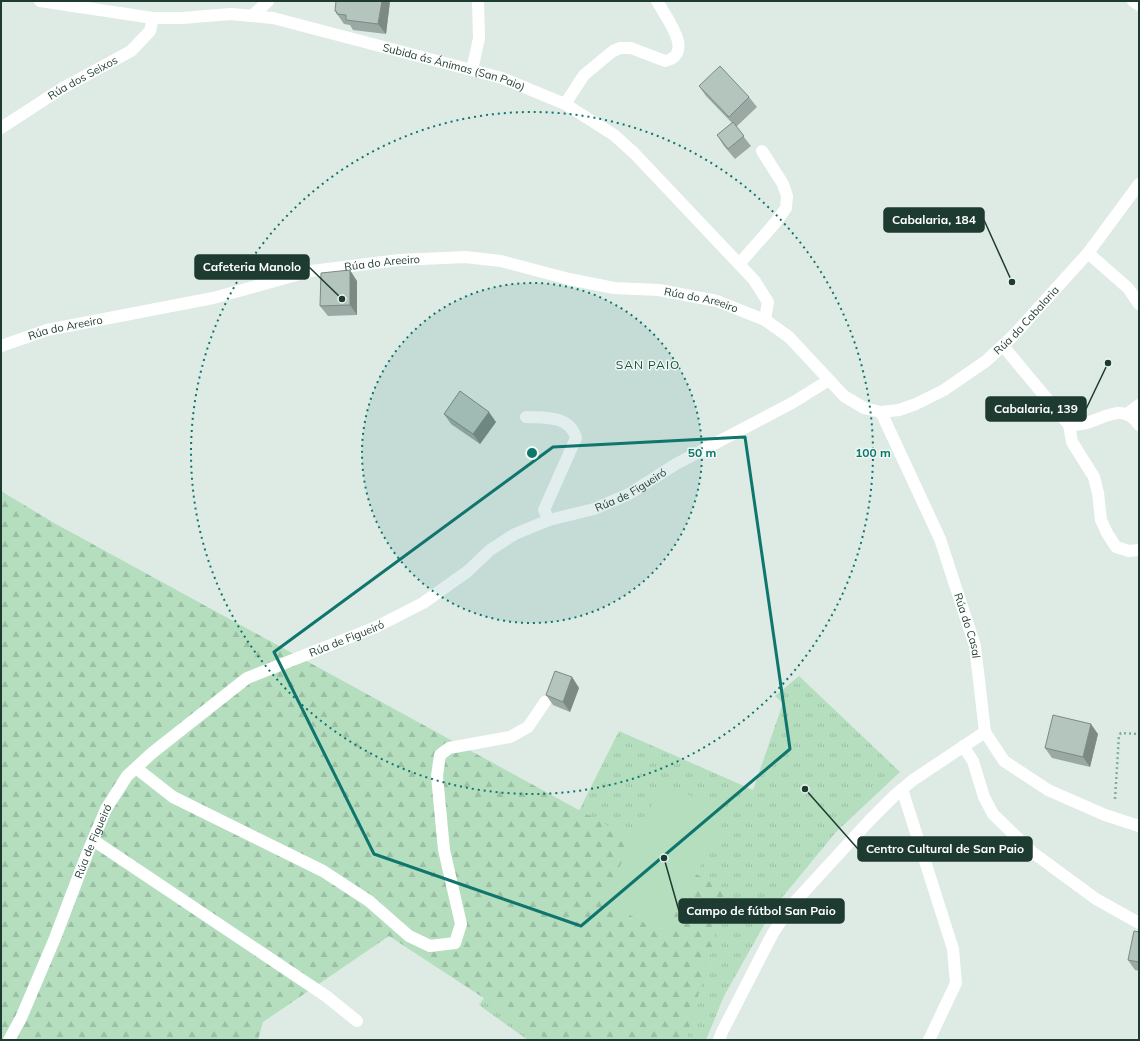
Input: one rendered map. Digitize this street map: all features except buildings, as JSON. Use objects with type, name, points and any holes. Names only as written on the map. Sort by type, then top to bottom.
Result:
[{"type":"street","name":"Subida ás Ánimas (San Paio)","points":[[40,1],[153,18],[182,18],[231,14],[273,18],[502,78],[565,104],[614,135],[634,153],[754,280],[768,302],[766,320]]},
{"type":"street","points":[[252,16],[268,1]]},
{"type":"street","points":[[472,70],[479,38],[478,1]]},
{"type":"street","points":[[565,104],[584,75],[613,51],[620,48],[631,48],[665,61],[674,57],[679,48],[678,38],[657,1]]},
{"type":"street","points":[[1133,1],[1139,5]]},
{"type":"street","name":"Rúa dos Seixos","points":[[1,128],[60,89],[130,51],[150,31],[153,18]]},
{"type":"street","points":[[739,264],[775,223],[786,208],[787,196],[783,184],[762,151]]},
{"type":"street","name":"Rúa da Cabalaria","points":[[880,412],[899,410],[916,404],[944,390],[986,361],[1013,336],[1135,199],[1139,184]]},
{"type":"street","points":[[1088,253],[1128,288],[1139,304]]},
{"type":"street","name":"Rúa do Areeiro","points":[[1,346],[47,330],[213,298],[311,271],[399,260],[465,257],[501,261],[569,279],[607,286],[659,290],[717,302],[766,320],[789,337],[829,380]]},
{"type":"street","points":[[1003,346],[1069,425],[1072,442],[1094,477],[1098,493],[1101,520],[1116,547],[1129,551],[1139,550]]},
{"type":"street","points":[[829,380],[844,396],[864,408],[880,412]]},
{"type":"street","name":"Rúa de Figueiró","points":[[9,1040],[21,1018],[55,938],[93,840],[110,803],[127,776],[152,753],[247,678],[376,628],[423,603],[468,571],[490,550],[515,534],[549,520],[594,509],[629,494],[676,464],[792,403],[829,380]]},
{"type":"street","points":[[1127,414],[1139,405]]},
{"type":"street","name":"Rúa do Casal","points":[[880,412],[940,539],[975,646],[986,732],[1004,761],[1048,790],[1105,815],[1139,826]]},
{"type":"street","points":[[1069,425],[1082,424],[1115,413],[1127,414],[1139,425]]},
{"type":"street","points":[[526,417],[555,419],[569,424],[575,431],[576,438],[544,510],[549,520]]},
{"type":"street","points":[[136,768],[173,797],[323,872],[369,901],[409,936],[430,946],[455,943],[460,924],[444,850],[437,776],[440,755],[449,748],[510,737],[528,726],[545,702]]},
{"type":"street","points":[[719,1040],[773,933],[791,906],[870,820],[902,789],[963,746],[986,732]]},
{"type":"street","points":[[963,746],[973,761],[984,797],[993,814],[1032,852],[1096,899],[1139,923]]},
{"type":"street","points":[[902,789],[953,949],[956,983],[929,1040]]},
{"type":"street","points":[[93,840],[326,996],[357,1021]]},
{"type":"path","points":[[1115,801],[1119,735],[1121,733],[1139,734]]},
{"type":"highlighted area","points":[[745,437],[790,749],[581,926],[374,854],[274,652],[553,447]]},
{"type":"green space","points":[[1,491],[54,523],[727,891],[686,1040],[548,1040],[389,936],[263,1022],[258,1040],[1,1040]]},
{"type":"green space","points":[[799,676],[900,772],[836,832],[780,900],[764,925],[724,996],[706,1040],[528,1040],[479,1005],[487,994],[619,731],[753,790],[783,703],[775,696]]},
{"type":"green space","points":[[664,782],[727,815],[665,934],[602,900]]},
{"type":"place","name":"Cabalaria, 184","points":[[1012,282]]},
{"type":"place","name":"Cafeteria Manolo","points":[[342,299]]},
{"type":"place","name":"Cabalaria, 139","points":[[1108,363]]},
{"type":"place","name":"Centro Cultural de San Paio","points":[[805,789]]},
{"type":"place","name":"Campo de fútbol San Paio","points":[[664,858]]},
{"type":"district","name":"SAN PAIO","points":[[648,364]]}]
